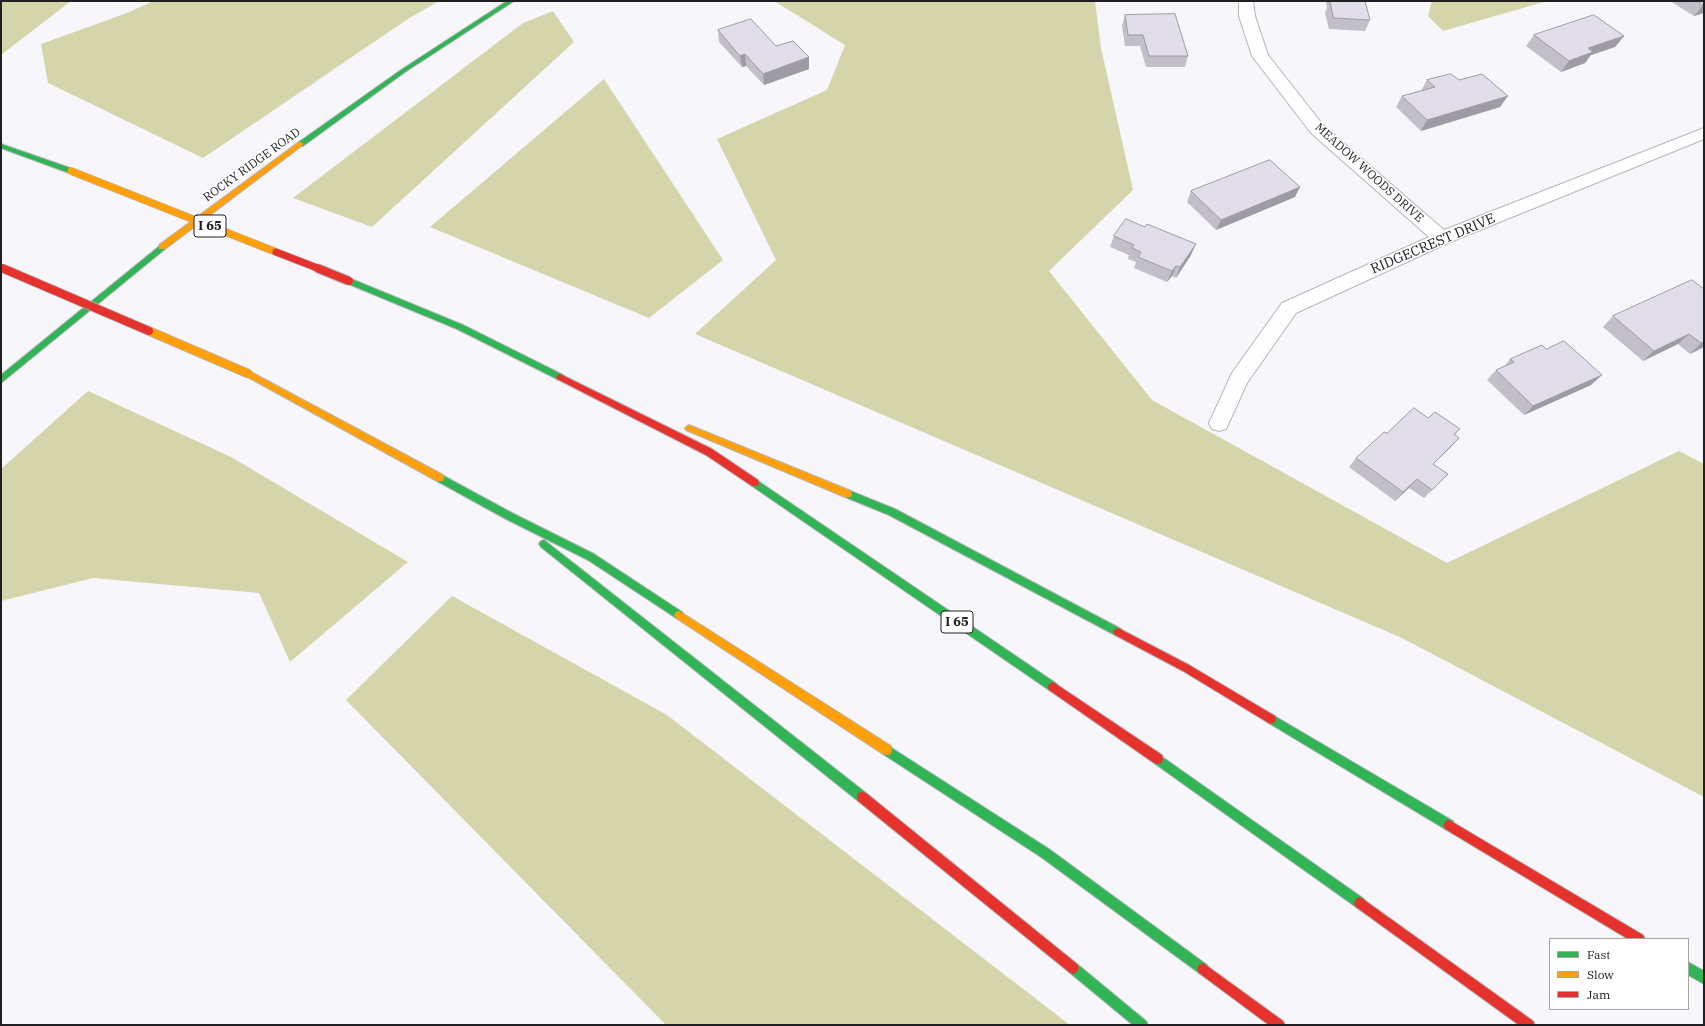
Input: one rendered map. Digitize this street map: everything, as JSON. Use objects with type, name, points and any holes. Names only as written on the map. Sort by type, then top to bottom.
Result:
[{"type":"main road","name":"ROCKY RIDGE ROAD","points":[[1,380],[144,261],[272,164],[403,71],[512,1]]},
{"type":"main road","name":"I 65","points":[[1,146],[71,170],[460,327],[709,452],[1194,783],[1529,1025]]},
{"type":"main road","points":[[1,268],[249,374],[508,516],[591,557],[1045,853],[1279,1025]]},
{"type":"main road","points":[[527,361],[651,412]]},
{"type":"main road","points":[[680,424],[892,512],[1179,664],[1637,938]]},
{"type":"main road","points":[[508,516],[1023,926],[1142,1025]]},
{"type":"main road","points":[[1689,969],[1704,978]]},
{"type":"street","name":"MEADOW WOODS DRIVE","points":[[1246,1],[1247,16],[1260,56],[1317,129],[1442,238]]},
{"type":"street","name":"RIDGECREST DRIVE","points":[[1219,422],[1239,379],[1288,308],[1442,238],[1704,133]]},
{"type":"green space","points":[[1,1],[71,1],[1,55]]},
{"type":"green space","points":[[153,1],[439,1],[408,19],[203,158],[48,83],[41,44],[127,13]]},
{"type":"green space","points":[[774,1],[1095,1],[1101,48],[1133,190],[1049,271],[1152,400],[1447,563],[1679,451],[1704,464],[1704,797],[1402,638],[695,334],[776,260],[717,139],[827,90],[845,45]]},
{"type":"green space","points":[[1432,1],[1547,1],[1443,31],[1428,16]]},
{"type":"green space","points":[[553,11],[574,42],[372,227],[293,198],[523,23]]},
{"type":"green space","points":[[604,79],[723,260],[649,318],[430,227]]},
{"type":"green space","points":[[88,391],[231,457],[408,562],[290,662],[259,593],[93,578],[1,601],[1,469]]},
{"type":"green space","points":[[452,596],[667,715],[1070,1025],[666,1025],[346,700]]},
{"type":"building","points":[[1330,1],[1365,1],[1370,20],[1334,18]]},
{"type":"building","points":[[1697,1],[1704,1],[1704,5],[1703,5]]},
{"type":"building","points":[[1175,14],[1188,56],[1149,56],[1143,35],[1128,35],[1125,15]]},
{"type":"building","points":[[1594,15],[1624,36],[1588,48],[1593,52],[1569,61],[1534,35]]},
{"type":"building","points":[[751,19],[776,46],[793,41],[809,57],[763,74],[745,54],[740,56],[718,30]]},
{"type":"building","points":[[1451,74],[1459,80],[1482,74],[1508,96],[1427,120],[1402,96],[1435,87],[1427,80]]},
{"type":"building","points":[[1270,160],[1300,187],[1221,220],[1191,191]]},
{"type":"building","points":[[1126,219],[1145,227],[1147,224],[1196,244],[1180,267],[1176,266],[1172,271],[1138,257],[1141,252],[1132,248],[1134,245],[1114,236]]},
{"type":"building","points":[[1692,280],[1704,289],[1704,342],[1701,343],[1689,334],[1654,351],[1613,316]]},
{"type":"building","points":[[1564,341],[1602,375],[1533,406],[1496,370],[1514,362],[1510,359],[1542,345],[1546,349]]},
{"type":"building","points":[[1414,408],[1428,418],[1435,412],[1460,429],[1454,434],[1459,438],[1433,464],[1448,474],[1432,490],[1417,479],[1403,492],[1356,458],[1384,432],[1387,433]]},
{"type":"traffic: fast","points":[[301,144],[403,71],[511,1]]},
{"type":"traffic: fast","points":[[1,146],[71,171]]},
{"type":"traffic: fast","points":[[1,380],[162,247]]},
{"type":"traffic: fast","points":[[349,281],[460,327],[560,377]]},
{"type":"traffic: fast","points":[[440,478],[509,516],[591,557],[679,615]]},
{"type":"traffic: fast","points":[[755,483],[1053,687]]},
{"type":"traffic: fast","points":[[848,494],[892,512],[1118,632]]},
{"type":"traffic: fast","points":[[544,544],[862,797]]},
{"type":"traffic: fast","points":[[1271,719],[1449,825]]},
{"type":"traffic: fast","points":[[887,750],[1045,853],[1203,969]]},
{"type":"traffic: fast","points":[[1158,759],[1360,903]]},
{"type":"traffic: fast","points":[[1073,968],[1142,1025]]},
{"type":"traffic: fast","points":[[1689,969],[1704,978]]},
{"type":"traffic: slow","points":[[162,247],[301,144]]},
{"type":"traffic: slow","points":[[71,171],[276,252]]},
{"type":"traffic: slow","points":[[149,331],[249,374]]},
{"type":"traffic: slow","points":[[249,374],[440,478]]},
{"type":"traffic: slow","points":[[689,428],[848,494]]},
{"type":"traffic: slow","points":[[679,615],[887,750]]},
{"type":"traffic: jam","points":[[276,252],[349,281]]},
{"type":"traffic: jam","points":[[1,268],[149,331]]},
{"type":"traffic: jam","points":[[560,377],[709,452],[755,483]]},
{"type":"traffic: jam","points":[[1118,632],[1186,668],[1271,719]]},
{"type":"traffic: jam","points":[[1053,687],[1158,759]]},
{"type":"traffic: jam","points":[[862,797],[1073,968]]},
{"type":"traffic: jam","points":[[1449,825],[1637,938]]},
{"type":"traffic: jam","points":[[1360,903],[1529,1025]]},
{"type":"traffic: jam","points":[[1203,969],[1279,1025]]}]
